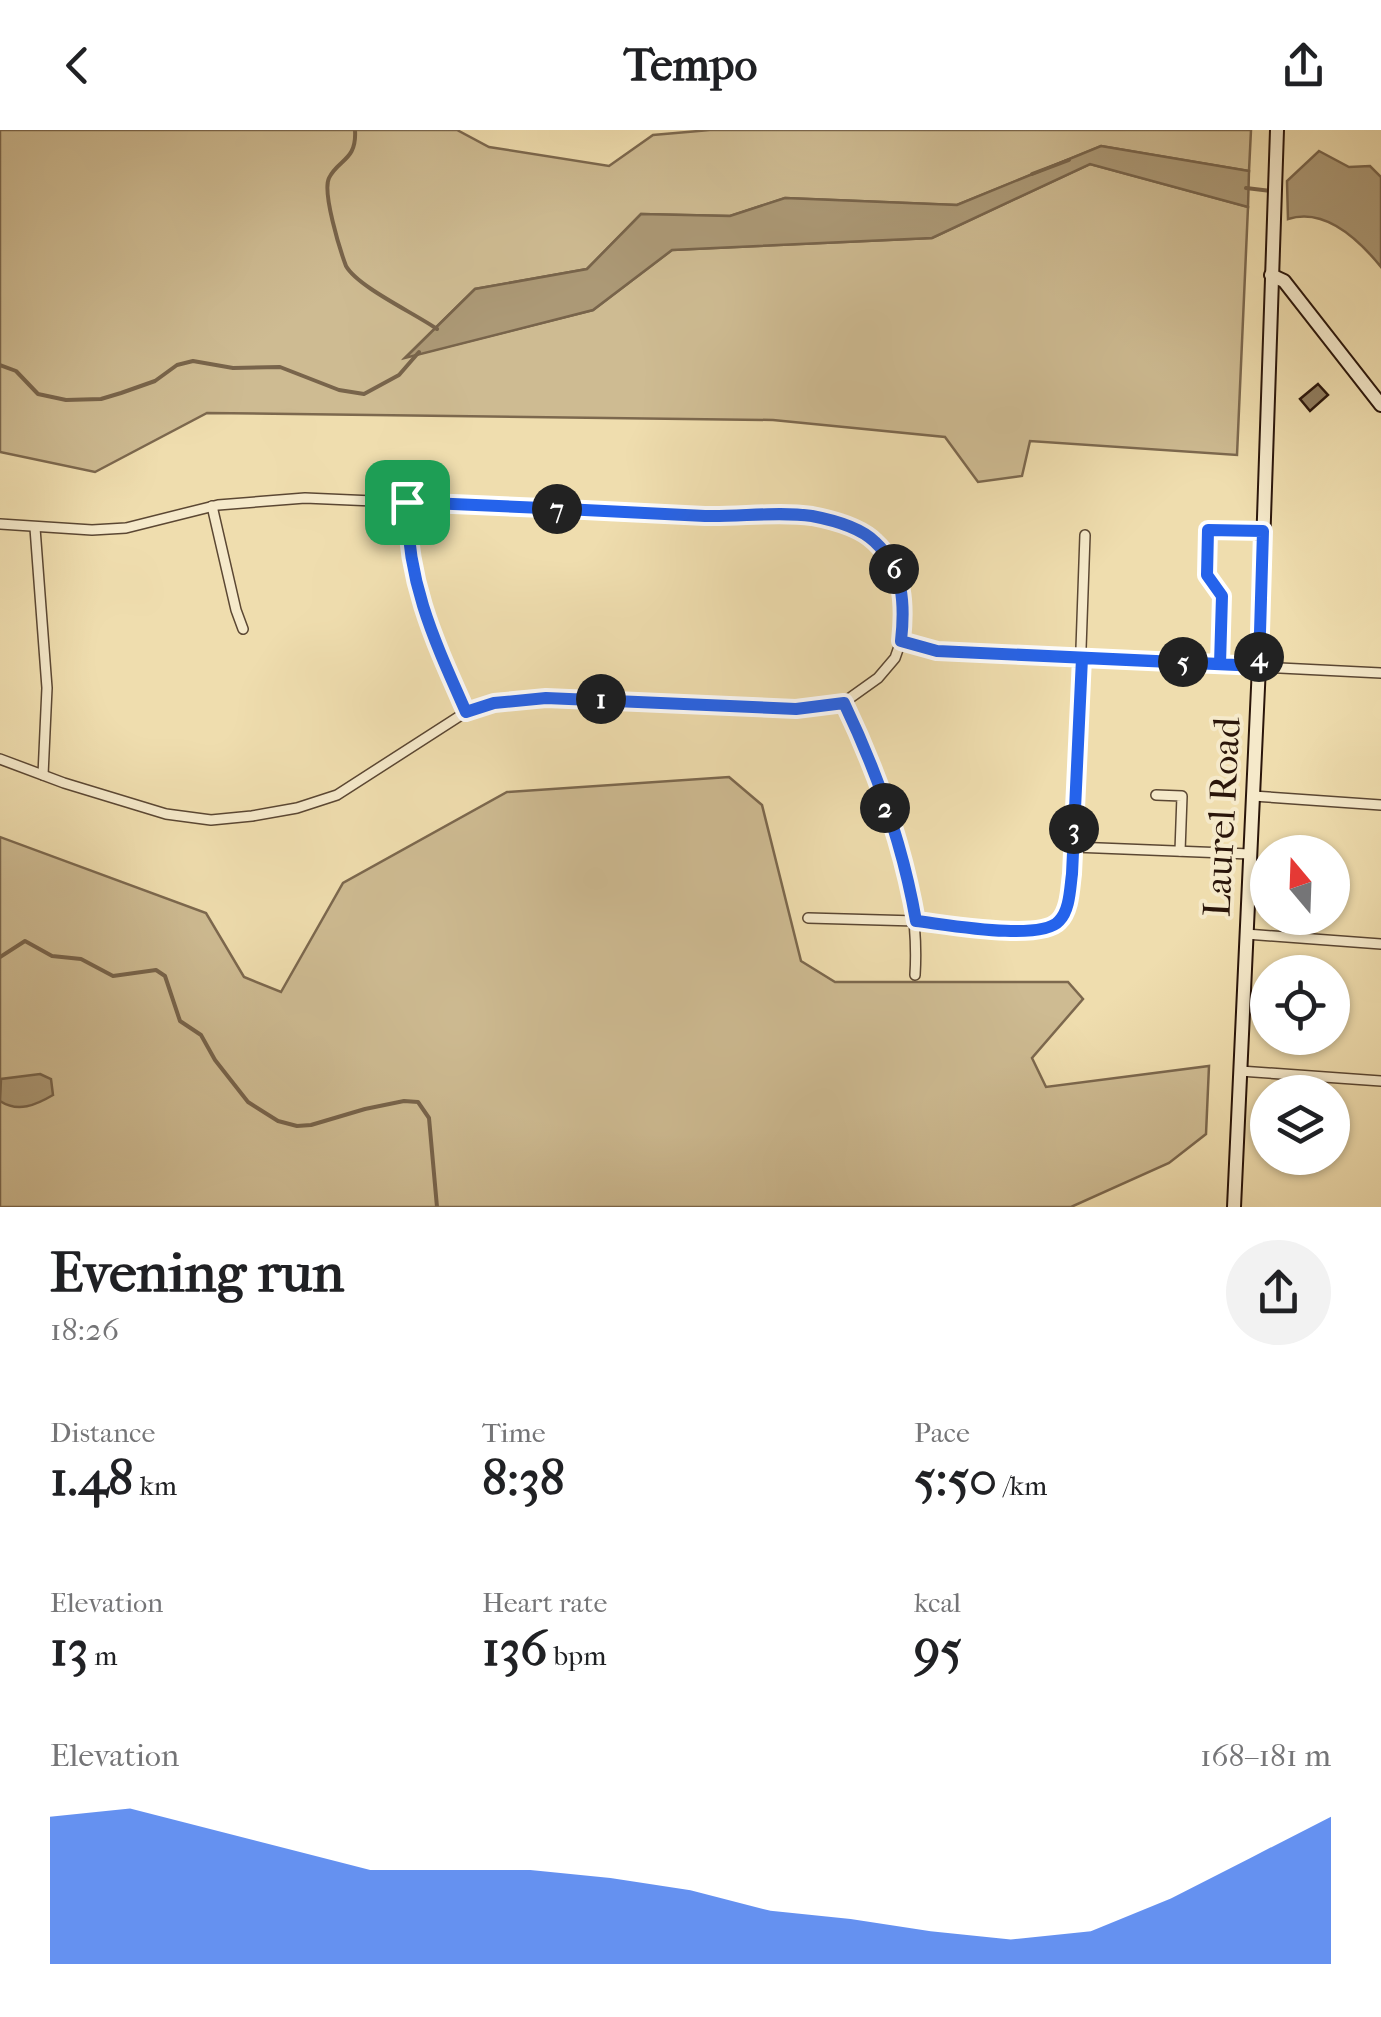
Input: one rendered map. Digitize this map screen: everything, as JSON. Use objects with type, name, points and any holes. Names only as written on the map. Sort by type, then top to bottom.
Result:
[{"type":"main road","name":"Laurel Road","points":[[1251,835],[1277,130]]},
{"type":"main road","points":[[1271,274],[1284,281],[1381,404]]},
{"type":"main road","name":"Laurel Road","points":[[1234,1207],[1250,854]]},
{"type":"street","points":[[0,524],[126,528],[212,506],[304,498],[716,516],[810,516],[853,528],[875,541],[900,582],[904,609],[895,658],[878,678],[844,703],[796,709],[546,698],[494,703],[466,712],[337,795],[252,816],[211,820],[166,814],[0,759]]},
{"type":"street","points":[[407,502],[412,572],[431,632],[466,712]]},
{"type":"street","points":[[212,506],[244,629]]},
{"type":"street","points":[[35,528],[47,688],[43,775]]},
{"type":"street","points":[[808,918],[916,921],[1024,931],[1060,921],[1067,905],[1074,847],[1085,535]]},
{"type":"street","points":[[901,641],[937,651],[1381,673]]},
{"type":"street","points":[[844,703],[906,867],[916,921],[915,975]]},
{"type":"street","points":[[1156,795],[1182,796],[1180,851]]},
{"type":"street","points":[[1253,796],[1381,805]]},
{"type":"street","points":[[1074,847],[1250,854]]},
{"type":"street","points":[[1246,934],[1381,944]]},
{"type":"street","points":[[1240,1071],[1381,1081]]},
{"type":"lane","points":[[1220,664],[1224,606],[1219,590],[1207,575],[1208,530],[1263,531]]},
{"type":"shaded area","points":[[0,130],[457,130],[489,147],[609,166],[653,135],[710,130],[1251,130],[1249,171],[1101,146],[957,205],[785,198],[730,216],[641,214],[587,269],[475,289],[406,357],[593,310],[672,250],[932,238],[1090,164],[1248,207],[1237,455],[1030,441],[1022,476],[978,482],[945,437],[773,420],[207,413],[95,472],[0,452]]},
{"type":"shaded area","points":[[1101,146],[1249,171],[1248,207],[1090,164],[932,238],[672,250],[593,310],[405,358],[475,289],[587,269],[641,214],[730,216],[785,198],[957,205]]},
{"type":"shaded area","points":[[1319,151],[1349,167],[1370,166],[1381,177],[1381,267],[1352,237],[1328,222],[1302,217],[1288,219],[1287,181]]},
{"type":"shaded area","points":[[729,777],[762,805],[801,961],[835,982],[1068,982],[1083,999],[1032,1058],[1046,1087],[1209,1066],[1206,1134],[1169,1163],[1071,1207],[0,1207],[0,837],[206,913],[244,977],[281,992],[343,883],[507,792]]},
{"type":"shaded area","points":[[40,1074],[51,1079],[53,1095],[20,1107],[0,1101],[1,1079]]},
{"type":"building","points":[[1318,384],[1328,395],[1310,411],[1300,399]]},
{"type":"waterway","points":[[355,130],[353,148],[327,185],[346,266],[374,291],[437,329]]},
{"type":"waterway","points":[[1032,174],[1069,160]]},
{"type":"waterway","points":[[1246,188],[1271,191]]},
{"type":"waterway","points":[[0,365],[16,371],[38,394],[66,400],[101,399],[121,393],[193,361],[233,368],[280,367],[339,390],[364,394],[399,375],[419,352]]},
{"type":"waterway","points":[[0,957],[25,941],[52,956],[81,959],[113,976],[156,970],[165,976],[180,1021],[201,1035],[248,1102],[278,1121],[311,1125],[365,1109],[418,1102],[429,1118],[437,1207]]},
{"type":"route","points":[[407,502],[716,516],[810,516],[853,528],[875,541],[890,561],[900,582],[904,609],[901,641],[937,651],[1220,664],[1224,606],[1219,590],[1207,575],[1208,530],[1263,531],[1259,666],[1082,658],[1072,874],[1060,921],[1024,931],[916,921],[906,867],[844,703],[796,709],[546,698],[494,703],[466,712],[431,632],[412,572],[407,502]]}]
